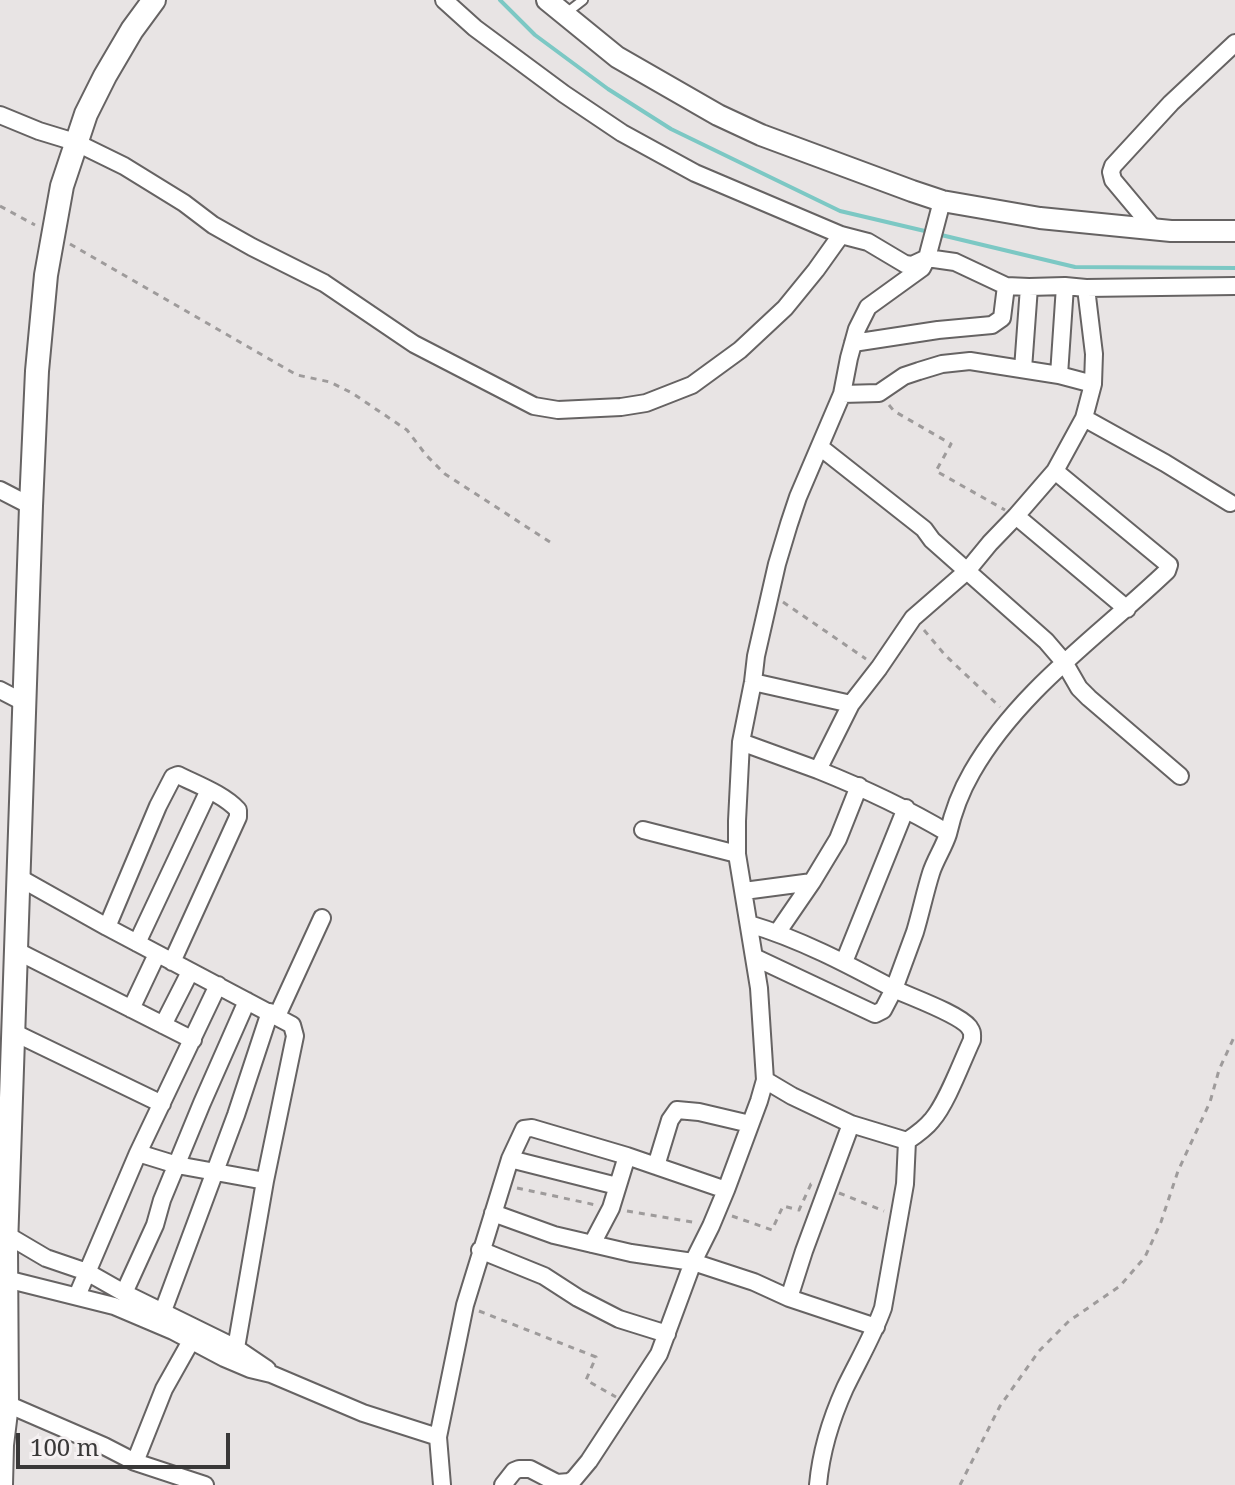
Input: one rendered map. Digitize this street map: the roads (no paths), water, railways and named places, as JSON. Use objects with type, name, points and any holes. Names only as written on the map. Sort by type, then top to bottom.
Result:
[{"type":"main road","points":[[1,1485],[7,1404],[4,1241],[15,1033],[23,702],[37,371],[46,275],[62,186],[75,142],[105,76],[154,0]]},
{"type":"street","points":[[444,0],[486,37],[622,133],[695,173],[841,235],[879,247],[905,264],[912,265],[928,253]]},
{"type":"street","points":[[547,0],[617,57],[718,115],[941,206],[1154,229],[1235,231]]},
{"type":"street","points":[[1154,229],[1113,180],[1113,166],[1171,103],[1235,43]]},
{"type":"street","points":[[0,115],[99,153],[143,177],[213,225],[324,283],[414,344],[534,406],[558,410],[646,403],[692,385],[740,350],[785,308],[841,235]]},
{"type":"street","points":[[503,1485],[519,1469],[530,1469],[563,1484],[574,1479],[589,1461],[659,1354],[750,1124],[765,1080],[759,988],[737,854],[737,821],[741,742],[756,656],[789,524],[842,394],[853,343],[864,313],[922,268],[941,206]]},
{"type":"street","points":[[928,253],[1006,286],[1235,286]]},
{"type":"street","points":[[853,343],[992,325],[1002,318],[1006,286]]},
{"type":"street","points":[[1059,375],[1065,286]]},
{"type":"street","points":[[1023,369],[1029,287]]},
{"type":"street","points":[[818,770],[851,704],[913,618],[967,571],[1055,471],[1084,418],[1093,384],[1094,354],[1086,288]]},
{"type":"street","points":[[842,394],[879,393],[904,376],[942,364],[970,361],[1059,375],[1093,384]]},
{"type":"street","points":[[1084,418],[1230,503]]},
{"type":"street","points":[[820,447],[924,529],[932,540],[1010,607],[1064,662],[1079,688],[1180,776]]},
{"type":"street","points":[[754,957],[875,1014],[883,1010],[915,931],[948,825],[972,770],[1010,717],[1064,662],[1167,571],[1169,563],[1055,471]]},
{"type":"street","points":[[0,490],[31,506]]},
{"type":"street","points":[[1016,516],[1127,609]]},
{"type":"street","points":[[753,682],[851,704]]},
{"type":"street","points":[[0,690],[23,702]]},
{"type":"street","points":[[741,742],[859,786],[906,808],[948,833]]},
{"type":"street","points":[[107,927],[173,777],[178,775],[209,790],[233,805],[238,810],[238,817],[172,962]]},
{"type":"street","points":[[777,933],[838,839],[859,786]]},
{"type":"street","points":[[137,943],[209,790]]},
{"type":"street","points":[[844,962],[906,808]]},
{"type":"street","points":[[643,830],[737,854]]},
{"type":"street","points":[[18,877],[292,1025],[295,1036],[265,1181],[236,1348]]},
{"type":"street","points":[[744,891],[812,882]]},
{"type":"street","points":[[163,1311],[274,1014],[322,918]]},
{"type":"street","points":[[749,924],[844,962],[968,1025],[972,1040],[935,1118],[907,1141]]},
{"type":"street","points":[[17,951],[193,1040]]},
{"type":"street","points":[[131,1009],[157,954]]},
{"type":"street","points":[[163,1025],[190,972]]},
{"type":"street","points":[[77,1296],[138,1153],[218,985]]},
{"type":"street","points":[[124,1293],[247,1001]]},
{"type":"street","points":[[15,1033],[162,1104]]},
{"type":"street","points":[[765,1080],[851,1124],[907,1141]]},
{"type":"street","points":[[656,1166],[670,1120],[677,1110],[750,1124]]},
{"type":"street","points":[[789,1298],[851,1124]]},
{"type":"street","points":[[442,1485],[438,1437],[465,1305],[510,1159],[524,1129],[529,1127],[627,1156],[726,1190]]},
{"type":"street","points":[[818,1485],[824,1444],[833,1417],[883,1308],[905,1184],[907,1141]]},
{"type":"street","points":[[138,1153],[177,1165],[265,1181]]},
{"type":"street","points":[[592,1244],[611,1208],[627,1156]]},
{"type":"street","points":[[510,1159],[617,1186]]},
{"type":"street","points":[[493,1213],[554,1235],[631,1253],[693,1262],[876,1327]]},
{"type":"street","points":[[4,1241],[87,1272],[236,1348],[261,1363],[271,1374]]},
{"type":"street","points":[[480,1250],[544,1276],[619,1319],[667,1334]]},
{"type":"street","points":[[6,1279],[114,1306],[250,1369],[271,1374],[363,1413],[438,1437]]},
{"type":"street","points":[[135,1462],[164,1389],[191,1341]]},
{"type":"street","points":[[7,1404],[135,1462],[205,1485]]},
{"type":"lane","points":[[565,14],[583,0]]},
{"type":"waterway","points":[[500,0],[535,35],[608,89],[671,129],[840,211],[929,232]]},
{"type":"waterway","points":[[937,234],[1075,267],[1235,268]]}]
